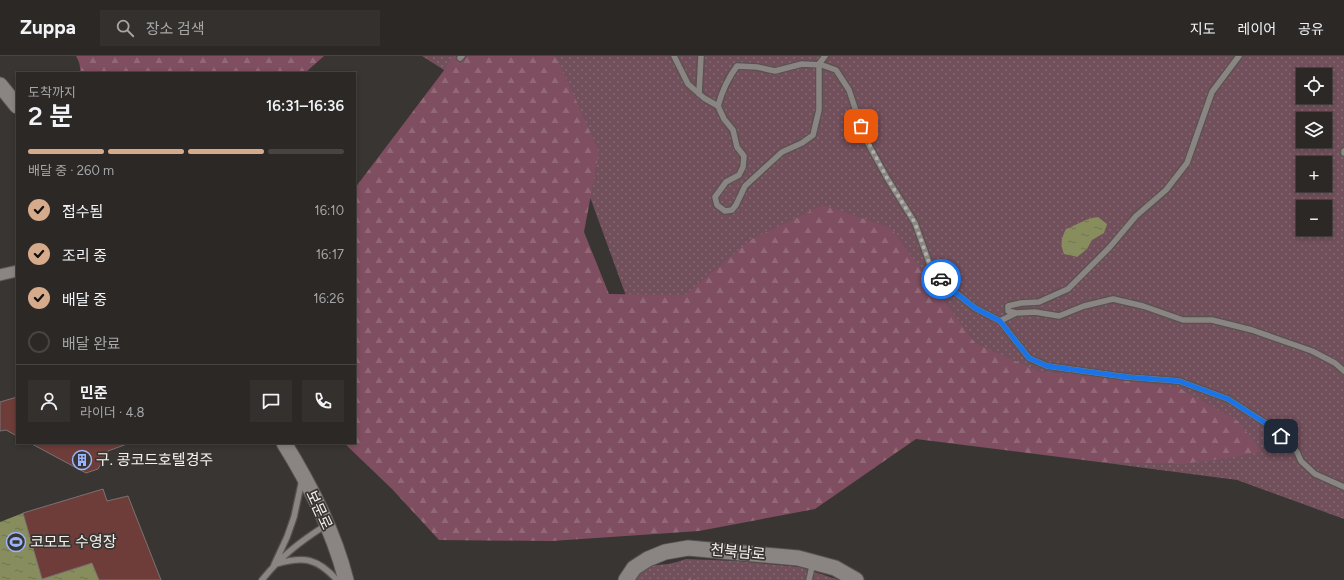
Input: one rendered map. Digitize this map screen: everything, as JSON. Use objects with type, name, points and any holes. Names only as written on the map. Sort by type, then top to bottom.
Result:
[{"type":"main road","points":[[0,85],[16,105]]},
{"type":"main road","name":"보문로","points":[[285,444],[319,507],[342,565],[346,580]]},
{"type":"main road","name":"천북남로","points":[[626,580],[634,568],[648,559],[666,552],[688,548],[798,558],[834,568],[856,580]]},
{"type":"street","points":[[0,275],[16,271]]},
{"type":"lane","points":[[674,56],[688,84],[704,98],[718,106],[724,119],[733,130],[737,146],[744,156],[743,167],[739,174],[726,182],[715,197],[717,205],[724,211],[732,210],[745,186],[782,152],[802,143],[813,135],[819,110],[819,64],[825,56]]},
{"type":"lane","points":[[699,94],[701,56]]},
{"type":"lane","points":[[1239,56],[1212,92],[1187,163],[1166,190],[1136,216],[1109,248],[1068,289],[1039,302],[1021,303],[1008,306],[1008,311],[1016,313],[1035,312],[1059,316],[1084,306],[1113,299],[1144,306],[1183,320],[1212,320],[1252,330],[1312,350],[1335,362],[1344,371]]},
{"type":"lane","points":[[718,106],[721,95],[729,78],[737,66],[757,67],[775,71],[802,64],[819,64],[836,70],[849,90],[866,138],[887,178],[915,223],[931,268],[947,286],[975,308],[1000,321],[1029,358],[1047,366],[1127,377],[1179,381],[1228,399],[1273,428],[1297,452],[1301,460],[1315,474],[1344,487]]},
{"type":"lane","points":[[1000,321],[1016,313]]},
{"type":"lane","points":[[274,565],[287,537],[294,517],[303,476]]},
{"type":"lane","points":[[262,580],[274,565],[307,538],[327,525]]},
{"type":"lane","points":[[274,565],[293,559],[303,559],[315,562],[328,570],[337,580]]},
{"type":"lane","points":[[808,580],[813,562]]},
{"type":"path","points":[[688,580],[695,580]]},
{"type":"shaded area","points":[[422,56],[1344,56],[1344,519],[1237,480],[1099,462],[957,402],[653,370],[574,153]]},
{"type":"shaded area","points":[[686,559],[737,561],[800,567],[839,580],[636,580],[646,568],[670,564]]},
{"type":"green space","points":[[76,56],[324,56],[306,72],[81,72]]},
{"type":"green space","points":[[453,56],[555,56],[599,152],[584,232],[609,294],[685,295],[752,239],[823,205],[891,228],[975,343],[1040,372],[1094,376],[1179,388],[1238,421],[1262,452],[1182,464],[1099,462],[916,439],[815,509],[699,531],[552,541],[439,540],[392,489],[345,444],[356,444],[356,187],[445,69]]},
{"type":"water","points":[[1098,217],[1107,224],[1104,233],[1092,240],[1087,249],[1077,257],[1064,254],[1062,242],[1066,229],[1086,220]]},
{"type":"water","name":"코모도 수영장","points":[[23,513],[42,579],[92,563],[99,580],[0,580],[0,522]]},
{"type":"building","points":[[16,397],[16,435],[6,430],[0,431],[0,402]]},
{"type":"building","name":"구. 콩코드호텔경주","points":[[32,444],[127,444],[108,451],[98,469],[86,473]]},
{"type":"building","points":[[103,489],[107,501],[128,496],[161,580],[99,580],[92,563],[42,579],[23,513]]},
{"type":"way so far","points":[[861,126],[887,178],[915,223],[931,268],[941,279]]},
{"type":"place","name":"구. 콩코드호텔경주","points":[[82,460]]},
{"type":"place","name":"코모도 수영장","points":[[16,542]]},
{"type":"route","points":[[941,279],[947,286],[975,308],[1000,321],[1029,358],[1047,366],[1127,377],[1179,381],[1228,399],[1273,428],[1281,436]]}]
